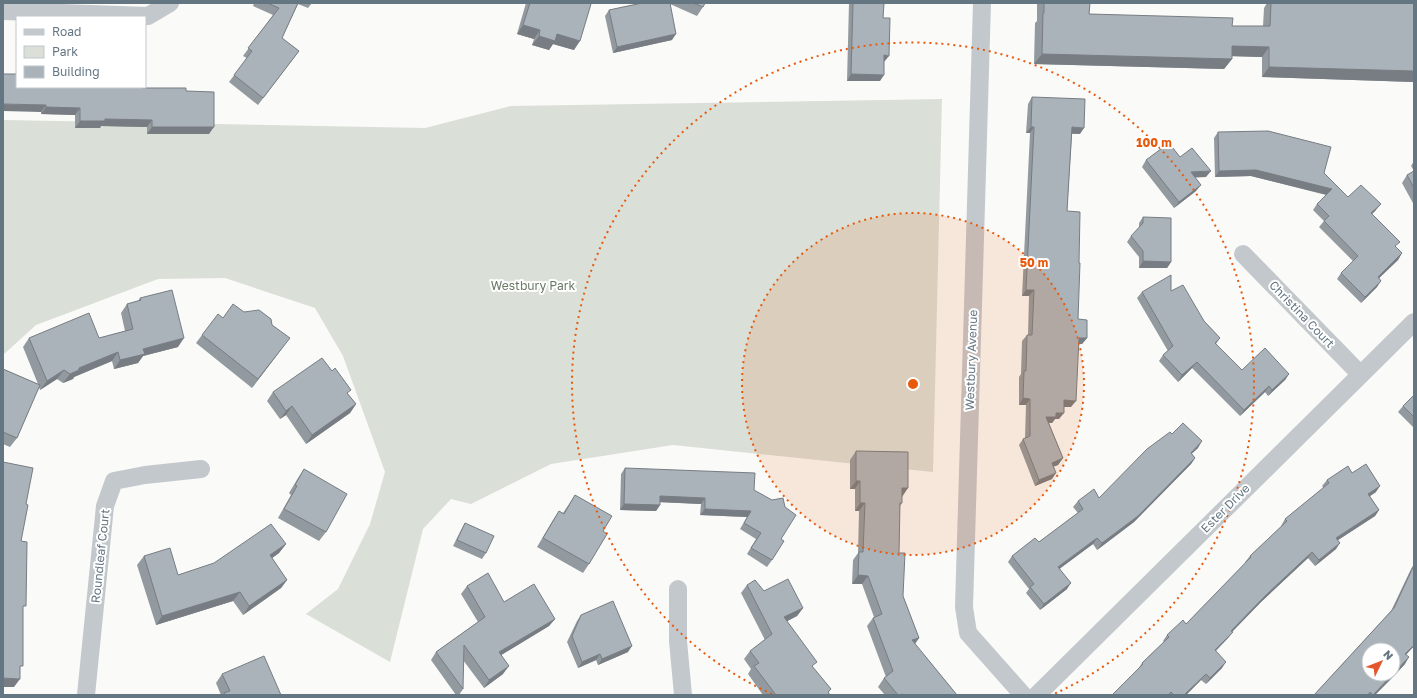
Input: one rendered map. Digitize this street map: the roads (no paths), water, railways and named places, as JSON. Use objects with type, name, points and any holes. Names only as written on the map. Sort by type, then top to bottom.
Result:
[{"type":"street","points":[[3,11],[148,16],[170,3]]},
{"type":"street","name":"Westbury Avenue","points":[[982,3],[964,608],[968,633],[1024,695]]},
{"type":"street","name":"Christina Court","points":[[1243,254],[1360,374]]},
{"type":"street","name":"Ester Drive","points":[[1036,695],[1414,322]]},
{"type":"street","name":"Roundleaf Court","points":[[86,695],[105,506],[114,481],[145,475],[200,469]]},
{"type":"street","points":[[678,589],[678,641],[683,695]]},
{"type":"park label","name":"Westbury Park","points":[[533,285]]}]
